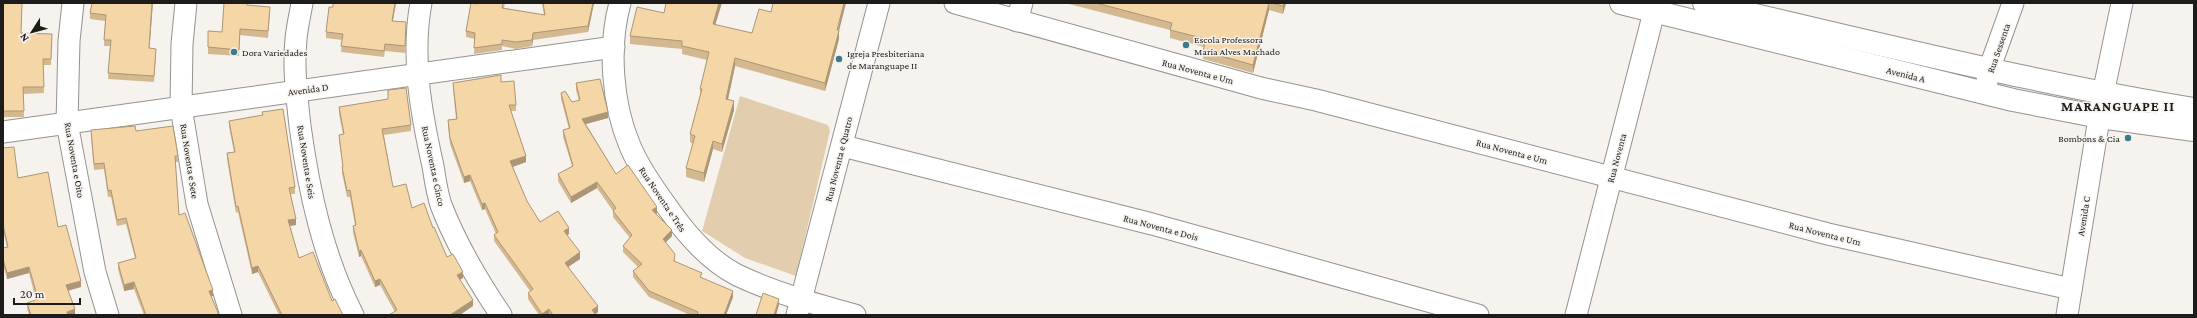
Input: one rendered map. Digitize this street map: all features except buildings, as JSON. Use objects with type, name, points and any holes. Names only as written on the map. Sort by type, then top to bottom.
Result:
[{"type":"main road","name":"Avenida A","points":[[1620,3],[1652,8],[1985,93],[2100,117],[2194,130]]},
{"type":"main road","points":[[1704,3],[1989,70],[2103,94],[2194,109]]},
{"type":"street","name":"Rua Noventa e Oito","points":[[73,3],[68,41],[67,123],[95,272],[108,315]]},
{"type":"street","name":"Rua Noventa e Sete","points":[[186,3],[182,44],[181,107],[197,204],[231,315]]},
{"type":"street","name":"Rua Noventa e Seis","points":[[302,3],[296,39],[296,91],[315,214],[340,289],[353,315]]},
{"type":"street","name":"Rua Noventa e Cinco","points":[[421,3],[417,23],[417,73],[427,139],[441,204],[476,278],[501,315]]},
{"type":"street","name":"Rua Noventa e Três","points":[[620,3],[616,18],[614,47],[614,76],[618,110],[630,146],[650,184],[684,231],[710,256],[736,274],[798,308],[855,315]]},
{"type":"street","name":"Rua Noventa e Quatro","points":[[798,308],[843,146],[879,3]]},
{"type":"street","name":"Rua Noventa e Um","points":[[955,3],[1020,12],[1261,88],[1316,100],[1828,234],[2071,289]]},
{"type":"street","name":"Rua Sessenta","points":[[1985,93],[1989,70],[2014,3]]},
{"type":"street","name":"Avenida C","points":[[2067,315],[2103,94],[2122,3]]},
{"type":"street","name":"Rua Noventa","points":[[1576,315],[1612,177],[1652,8]]},
{"type":"street","name":"Avenida D","points":[[3,132],[417,73],[614,47]]},
{"type":"street","name":"Rua Noventa e Dois","points":[[843,146],[1152,224],[1478,315]]},
{"type":"shaded area","points":[[740,96],[828,125],[830,131],[796,276],[745,258],[702,231]]},
{"type":"place","name":"Escola Professora Maria Alves Machado","points":[[1186,45]]},
{"type":"place","name":"Dora Variedades","points":[[234,52]]},
{"type":"place","name":"Igreja Presbiteriana de Maranguape II","points":[[839,59]]},
{"type":"place","name":"Bombons & Cia","points":[[2128,138]]},
{"type":"district","name":"MARANGUAPE II","points":[[2118,106]]}]
